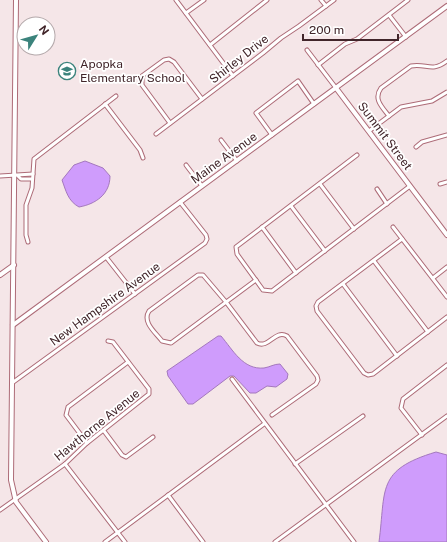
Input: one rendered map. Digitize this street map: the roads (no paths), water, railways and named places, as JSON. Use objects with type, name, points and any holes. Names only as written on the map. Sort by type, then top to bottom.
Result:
[{"type":"street","points":[[16,0],[17,176],[14,265],[11,476],[15,500],[46,542]]},
{"type":"street","points":[[176,0],[233,76]]},
{"type":"street","points":[[186,13],[204,0]]},
{"type":"street","points":[[210,45],[267,0]]},
{"type":"street","points":[[321,0],[326,6]]},
{"type":"street","name":"Shirley Drive","points":[[156,134],[281,38],[300,26],[334,0]]},
{"type":"street","points":[[318,64],[389,15],[408,0]]},
{"type":"street","name":"Maine Avenue","points":[[13,325],[447,6]]},
{"type":"street","points":[[389,15],[406,37]]},
{"type":"street","name":"Summit Street","points":[[307,50],[447,234]]},
{"type":"street","points":[[170,123],[142,85],[142,76],[164,60],[169,59],[174,62],[202,99]]},
{"type":"street","points":[[389,116],[378,98],[378,93],[381,88],[411,66],[417,65],[435,68],[447,61]]},
{"type":"street","points":[[272,135],[256,113],[298,81],[314,104]]},
{"type":"street","points":[[369,131],[401,107],[432,101],[447,92]]},
{"type":"street","points":[[28,242],[26,235],[26,205],[32,188],[33,162],[36,156],[116,96]]},
{"type":"street","points":[[105,104],[140,150],[143,158]]},
{"type":"street","points":[[416,147],[422,142],[447,135]]},
{"type":"street","points":[[221,140],[237,161]]},
{"type":"street","points":[[357,155],[236,247],[235,250],[263,290],[267,292],[272,291],[410,186]]},
{"type":"street","points":[[186,166],[202,186]]},
{"type":"street","points":[[25,174],[25,179]]},
{"type":"street","points":[[0,176],[33,174]]},
{"type":"street","points":[[17,176],[21,179],[32,179]]},
{"type":"street","points":[[440,184],[447,182]]},
{"type":"street","points":[[320,184],[354,229]]},
{"type":"street","points":[[377,189],[387,204]]},
{"type":"street","name":"New Hampshire Avenue","points":[[12,383],[205,243],[207,239],[206,235],[180,202]]},
{"type":"street","points":[[291,206],[325,251]]},
{"type":"street","points":[[262,227],[296,273]]},
{"type":"street","points":[[394,227],[447,297]]},
{"type":"street","points":[[402,239],[316,306],[317,311],[359,366],[368,375],[373,374],[447,317]]},
{"type":"street","points":[[106,257],[135,294]]},
{"type":"street","points":[[374,261],[428,332]]},
{"type":"street","points":[[0,275],[14,265]]},
{"type":"street","points":[[433,278],[447,267]]},
{"type":"street","points":[[256,280],[226,302],[171,342],[162,341],[146,321],[146,315],[149,311],[198,275],[206,276],[226,302],[256,343],[261,345],[266,344],[278,334],[287,336],[317,376],[318,380],[316,384],[272,415]]},
{"type":"street","points":[[343,284],[397,356]]},
{"type":"street","name":"Hawthorne Avenue","points":[[0,510],[65,464],[87,443],[149,394],[149,389],[113,342],[108,341]]},
{"type":"street","points":[[87,443],[66,415],[68,407],[128,362]]},
{"type":"street","points":[[422,435],[402,408],[401,402],[447,365]]},
{"type":"street","points":[[232,379],[264,424],[354,542]]},
{"type":"street","points":[[295,464],[363,416]]},
{"type":"street","points":[[275,542],[447,416]]},
{"type":"street","points":[[105,542],[264,424]]},
{"type":"street","points":[[104,431],[122,455],[126,457],[153,438]]},
{"type":"street","points":[[65,464],[125,542]]},
{"type":"street","points":[[168,495],[203,542]]},
{"type":"place","name":"Apopka Elementary School","points":[[67,71]]}]
